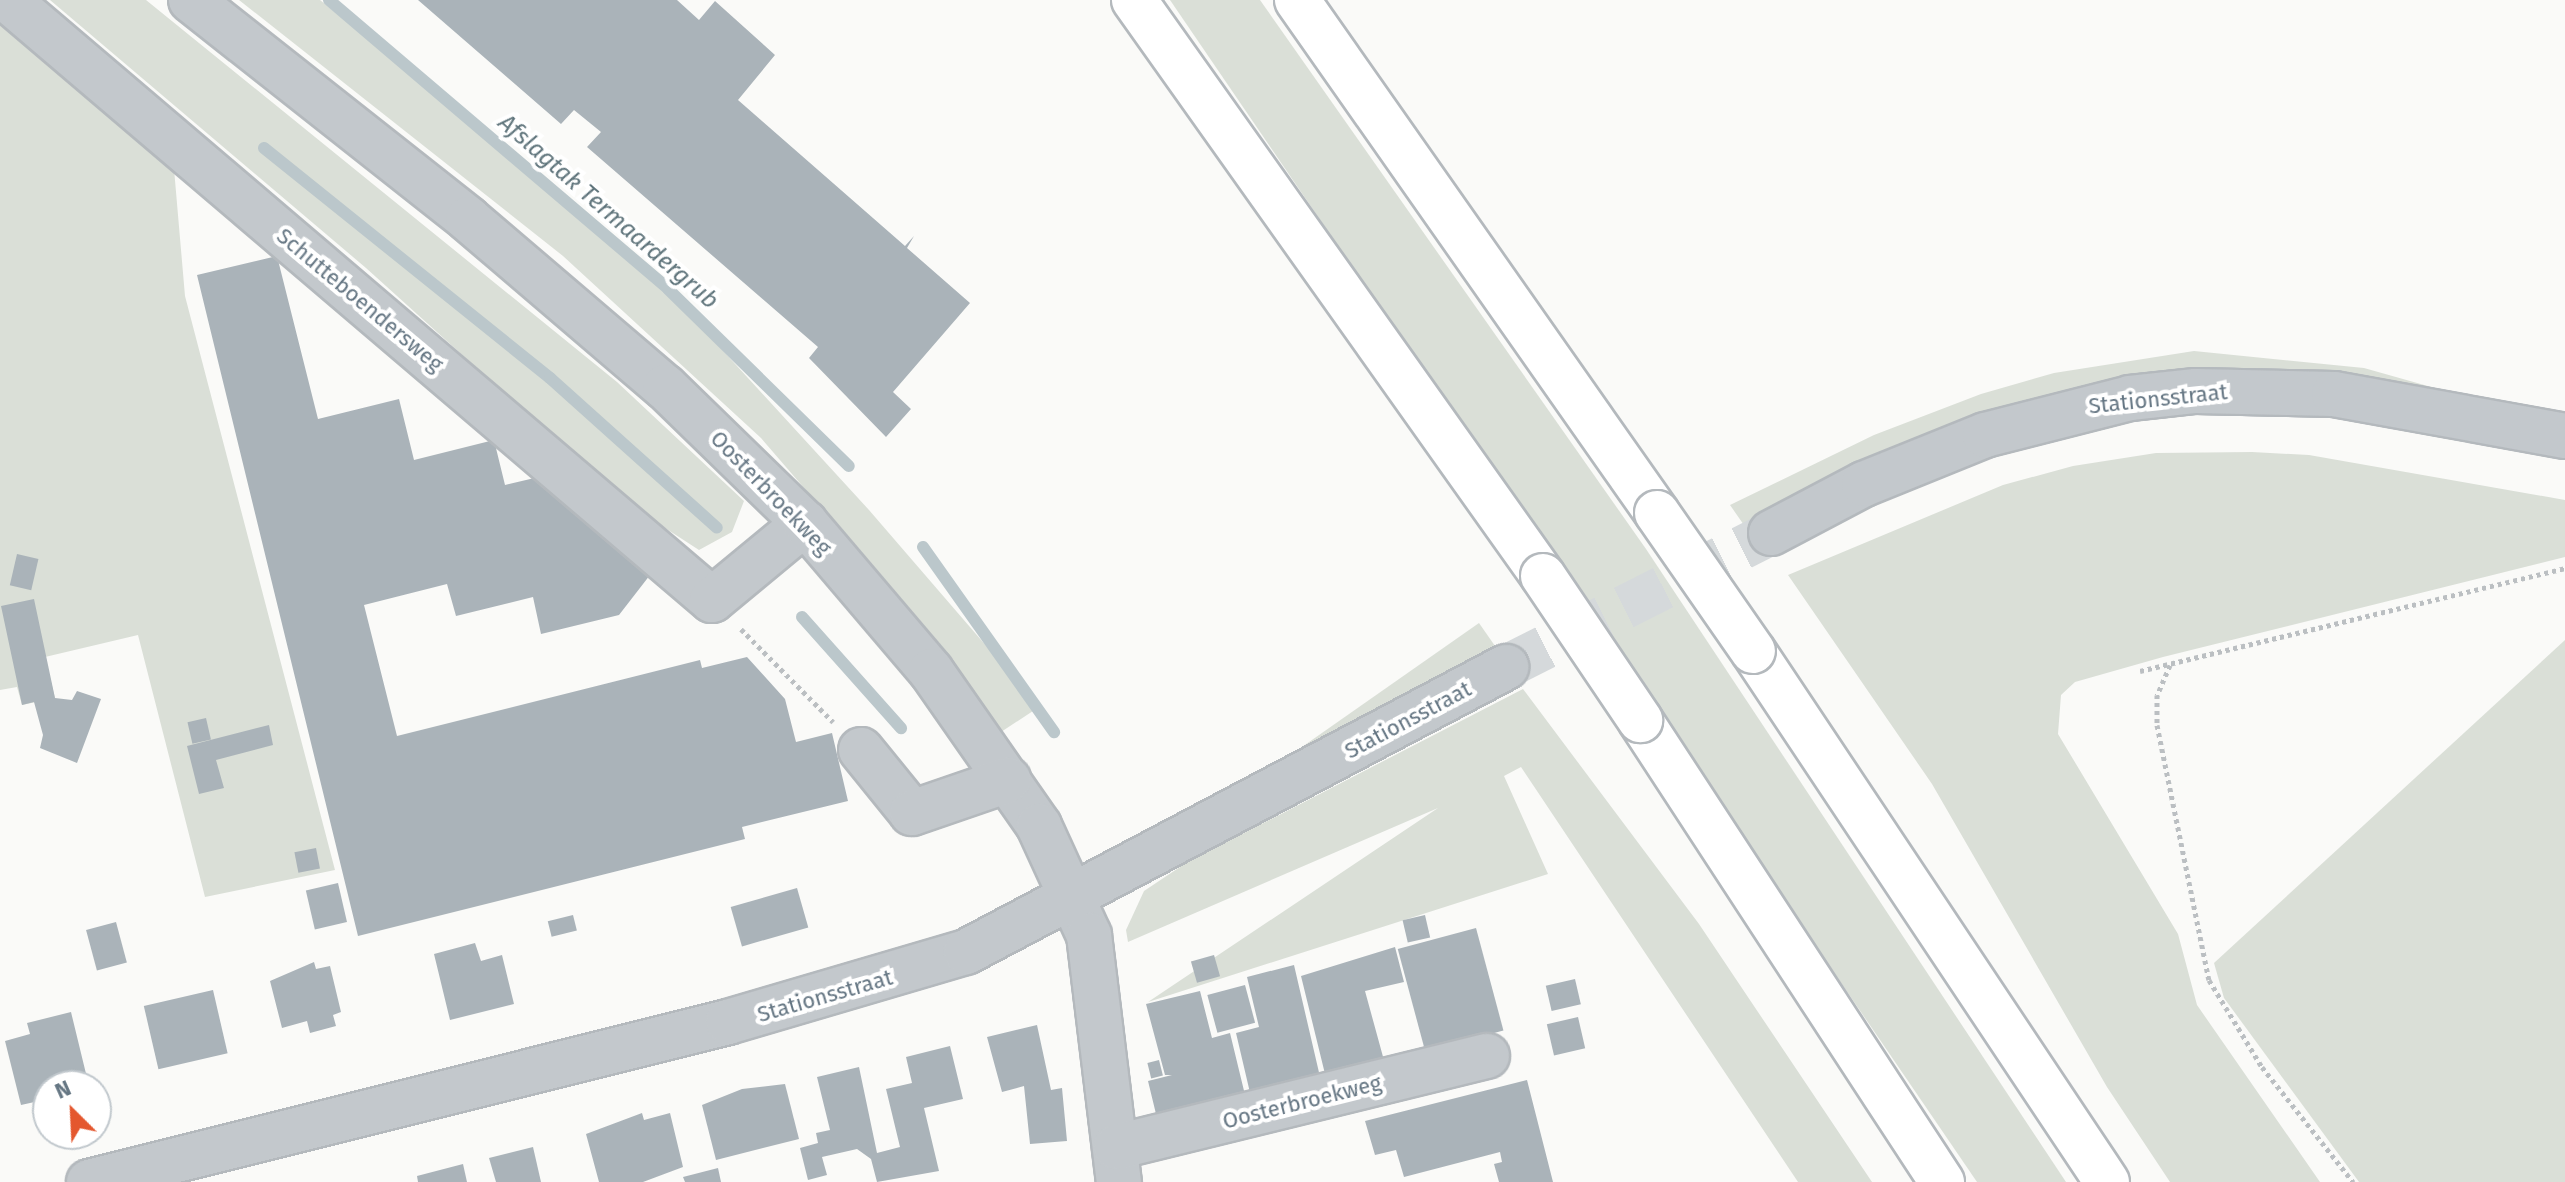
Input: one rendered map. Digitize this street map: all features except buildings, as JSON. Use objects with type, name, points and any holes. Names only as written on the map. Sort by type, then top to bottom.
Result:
[{"type":"highway","points":[[1121,0],[1173,54]]},
{"type":"highway","points":[[1134,0],[1543,576],[1942,1182]]},
{"type":"highway","points":[[1297,0],[1753,651],[2107,1182]]},
{"type":"street","name":"Schutteboendersweg","points":[[8,0],[712,600]]},
{"type":"street","name":"Oosterbroekweg","points":[[191,0],[642,367],[805,523],[931,671],[1039,826],[1073,897],[1094,954],[1118,1164],[1487,1056]]},
{"type":"street","name":"Stationsstraat","points":[[1771,533],[1864,484],[1985,435],[2130,398],[2196,391],[2334,394],[2565,436]]},
{"type":"street","points":[[712,600],[805,523]]},
{"type":"street","name":"Stationsstraat","points":[[89,1182],[849,991],[966,952],[1506,667]]},
{"type":"street","points":[[861,750],[912,813],[1008,780]]},
{"type":"path","points":[[2140,671],[2565,568]]},
{"type":"path","points":[[712,600],[861,750]]},
{"type":"path","points":[[2170,665],[2157,695],[2157,725],[2209,980],[2262,1067],[2353,1182]]},
{"type":"shaded area","points":[[50,0],[146,0],[617,382],[744,501],[732,532],[699,550],[625,502],[366,268]]},
{"type":"shaded area","points":[[239,0],[320,0],[604,232],[705,331],[869,510],[1039,707],[1001,732],[936,641],[761,438],[563,256]]},
{"type":"shaded area","points":[[1170,0],[1260,0],[1646,549],[2066,1182],[1977,1182]]},
{"type":"shaded area","points":[[0,14],[173,157],[185,296],[335,870],[205,897],[138,635],[45,657],[55,698],[22,705],[17,687],[0,690]]},
{"type":"shaded area","points":[[2194,351],[2364,368],[2527,414],[2334,408],[2086,412],[1755,541],[1730,505],[1874,435],[1981,394],[2054,373]]},
{"type":"shaded area","points":[[2156,453],[2309,455],[2565,500],[2565,557],[2163,657],[2075,682],[2061,695],[2058,734],[2178,934],[2197,1005],[2320,1182],[2170,1182],[2107,1087],[1932,784],[1788,575],[2003,485],[2073,466]]},
{"type":"shaded area","points":[[1479,623],[1499,652],[1185,872],[1164,843]]},
{"type":"shaded area","points":[[2565,640],[2565,1182],[2359,1182],[2224,998],[2214,963]]},
{"type":"shaded area","points":[[1523,689],[1699,924],[1872,1182],[1798,1182],[1521,767],[1504,776],[1548,874],[1148,1002],[1438,808],[1128,942],[1126,930],[1144,891],[1186,863]]},
{"type":"waterway","name":"Afslagtak Termaardergrub","points":[[329,0],[668,289],[849,466]]},
{"type":"waterway","points":[[264,148],[550,378],[717,528]]},
{"type":"waterway","name":"Afslagtak Termaardergrub","points":[[923,547],[1054,732]]},
{"type":"waterway","points":[[802,617],[901,728]]},
{"type":"tunnel","points":[[1506,667],[1771,533]]}]
